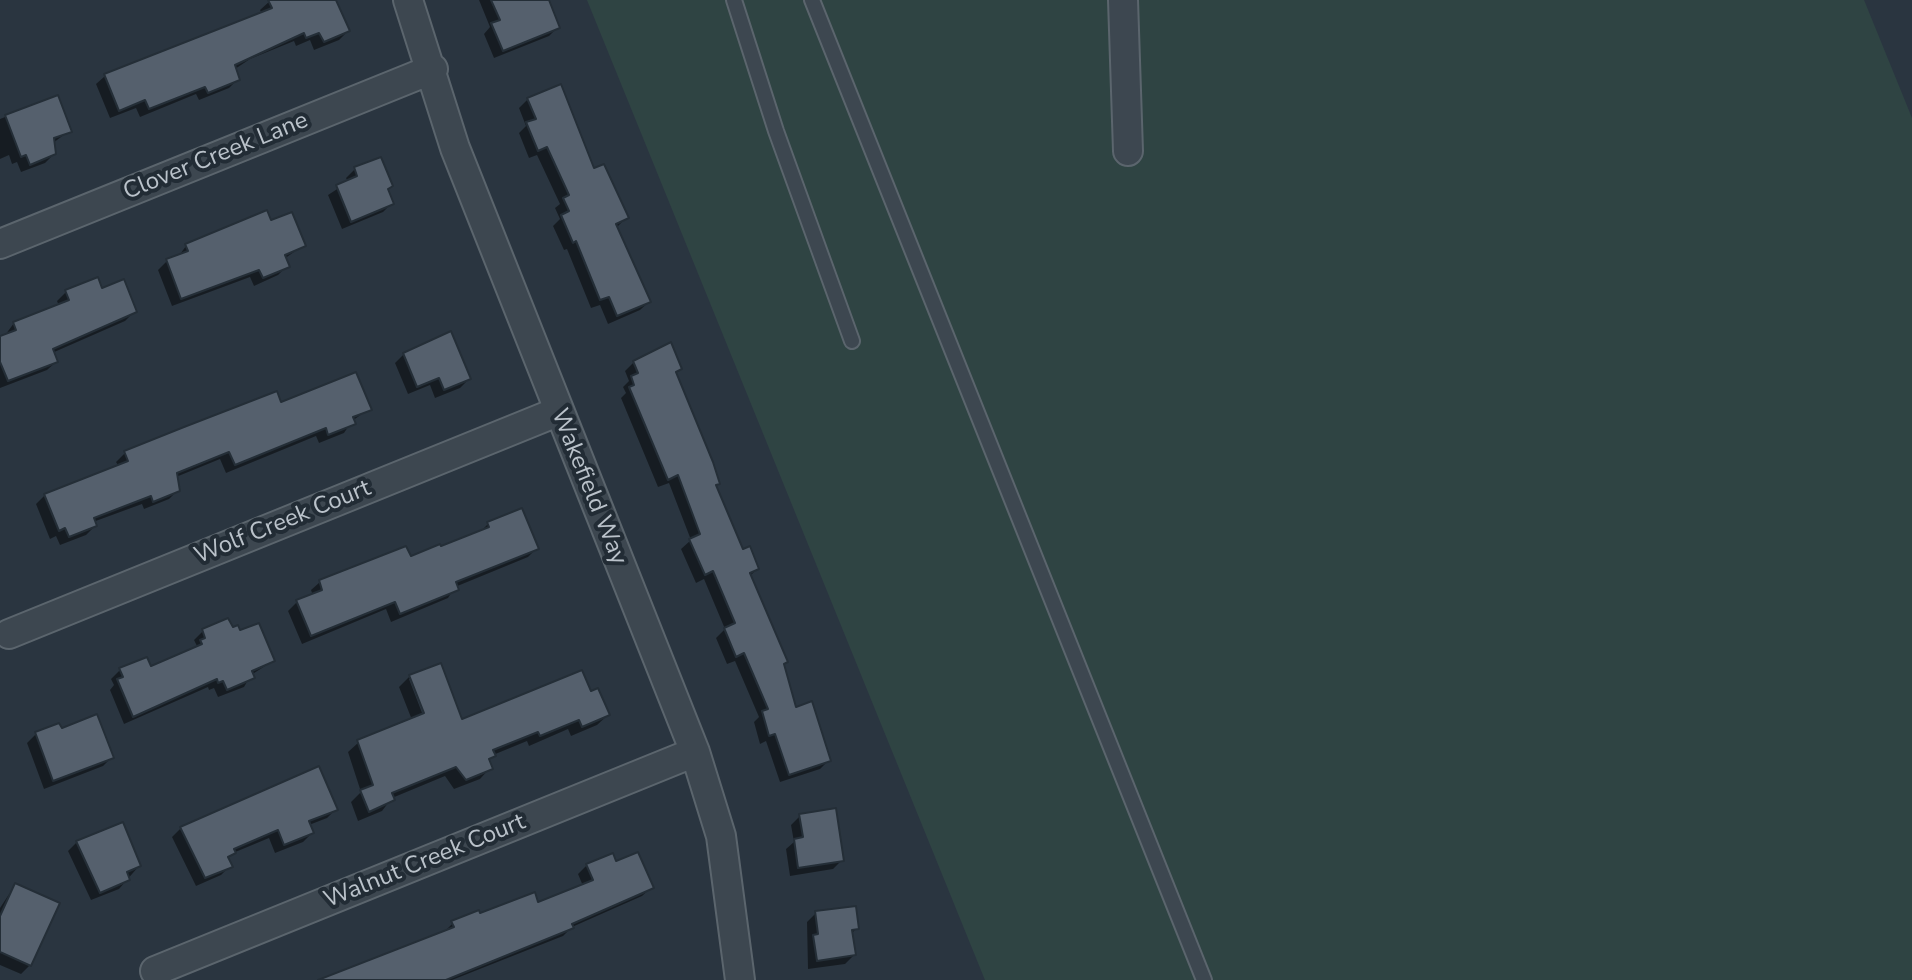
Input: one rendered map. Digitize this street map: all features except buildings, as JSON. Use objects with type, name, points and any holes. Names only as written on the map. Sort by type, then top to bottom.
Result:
[{"type":"street","name":"Wakefield Way","points":[[408,0],[433,69],[455,148],[557,412],[695,752],[721,836],[740,980]]},
{"type":"street","points":[[1123,0],[1128,151]]},
{"type":"street","name":"Clover Creek Lane","points":[[0,244],[433,69]]},
{"type":"street","name":"Wolf Creek Court","points":[[9,634],[557,412]]},
{"type":"street","name":"Walnut Creek Court","points":[[155,971],[695,752]]},
{"type":"lane","points":[[734,0],[776,131],[852,341]]},
{"type":"lane","points":[[812,0],[1204,980]]},
{"type":"green space","points":[[587,0],[1864,0],[1912,118],[1912,980],[985,980]]}]
